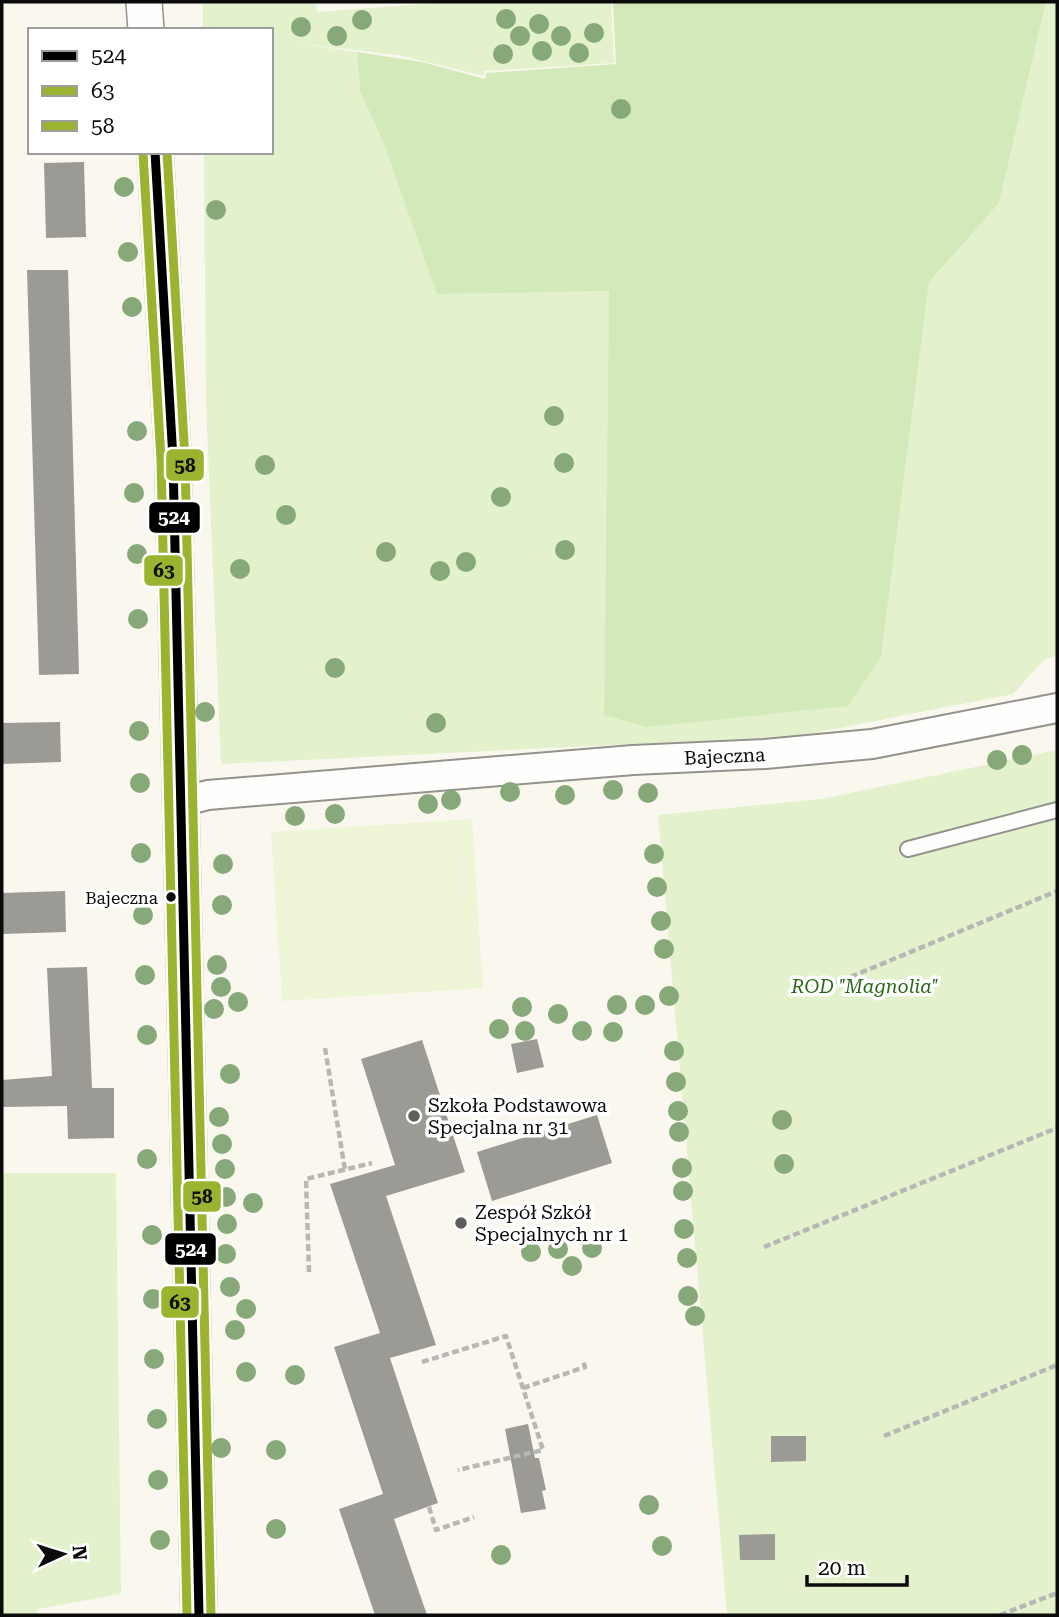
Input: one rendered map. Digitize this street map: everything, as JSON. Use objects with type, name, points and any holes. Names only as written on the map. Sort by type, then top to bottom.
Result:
[{"type":"street","points":[[144,2],[146,28]]},
{"type":"street","points":[[155,154],[173,435],[199,1615]]},
{"type":"street","name":"Bajeczna","points":[[181,802],[208,795],[633,760],[765,754],[872,744],[1057,708]]},
{"type":"lane","points":[[908,849],[1057,810]]},
{"type":"path","points":[[812,993],[1057,891]]},
{"type":"path","points":[[325,1048],[345,1170]]},
{"type":"path","points":[[764,1247],[1057,1128]]},
{"type":"path","points":[[309,1272],[306,1180],[372,1163]]},
{"type":"path","points":[[422,1362],[506,1336],[543,1450],[458,1470]]},
{"type":"path","points":[[523,1388],[585,1367],[583,1360]]},
{"type":"path","points":[[884,1436],[1057,1365]]},
{"type":"path","points":[[429,1507],[436,1530],[474,1517]]},
{"type":"path","points":[[1000,1615],[1057,1592]]},
{"type":"green space","points":[[203,2],[316,2],[317,12],[450,2],[611,2],[614,63],[484,71],[484,76],[398,55],[295,43],[357,52],[360,91],[383,142],[437,293],[609,291],[604,715],[881,657],[929,281],[999,203],[1046,2],[1057,2],[1057,655],[1043,661],[1013,694],[799,736],[221,764],[206,402],[204,154],[273,154],[273,28],[203,28]]},
{"type":"green space","points":[[613,2],[1046,2],[999,203],[929,282],[881,657],[848,706],[647,727],[604,715],[609,291],[437,294],[383,142],[360,91],[357,52],[422,62],[485,79],[486,73],[616,64]]},
{"type":"green space","name":"ROD \"Magnolia\"","points":[[1057,750],[1057,1615],[727,1615],[658,815],[821,799]]},
{"type":"green space","points":[[472,819],[483,988],[282,1001],[271,832]]},
{"type":"green space","points":[[2,1173],[116,1173],[121,1594],[37,1609],[37,1615],[2,1615]]},
{"type":"building","points":[[84,162],[86,237],[46,238],[44,163]]},
{"type":"building","points":[[27,270],[68,270],[79,674],[39,675]]},
{"type":"building","points":[[60,722],[61,762],[2,764],[2,723]]},
{"type":"building","points":[[65,891],[66,932],[2,934],[2,893]]},
{"type":"building","points":[[87,967],[92,1088],[114,1088],[114,1138],[68,1139],[67,1106],[2,1107],[2,1080],[52,1076],[47,968]]},
{"type":"building","points":[[537,1039],[544,1067],[517,1073],[511,1044]]},
{"type":"building","points":[[422,1040],[465,1172],[386,1196],[436,1345],[390,1358],[438,1503],[394,1519],[427,1615],[375,1615],[339,1509],[383,1494],[334,1347],[380,1333],[330,1184],[395,1165],[361,1059]]},
{"type":"building","points":[[597,1115],[612,1163],[492,1201],[477,1152]]},
{"type":"building","points":[[528,1424],[535,1458],[539,1458],[546,1490],[542,1491],[546,1509],[521,1513],[505,1429]]},
{"type":"building","points":[[771,1436],[806,1436],[806,1461],[771,1462]]},
{"type":"building","points":[[775,1534],[775,1560],[740,1560],[739,1535]]},
{"type":"transit line","name":"63","points":[[143,154],[161,459],[187,1615]]},
{"type":"transit line","name":"524","points":[[155,154],[173,459],[199,1615]]},
{"type":"transit line","name":"58","points":[[167,154],[185,459],[211,1615]]},
{"type":"place","name":"Bajeczna","points":[[171,897]]},
{"type":"place","name":"Szkoła Podstawowa Specjalna nr 31","points":[[414,1116]]},
{"type":"place","name":"Zespół Szkół Specjalnych nr 1","points":[[461,1223]]}]
